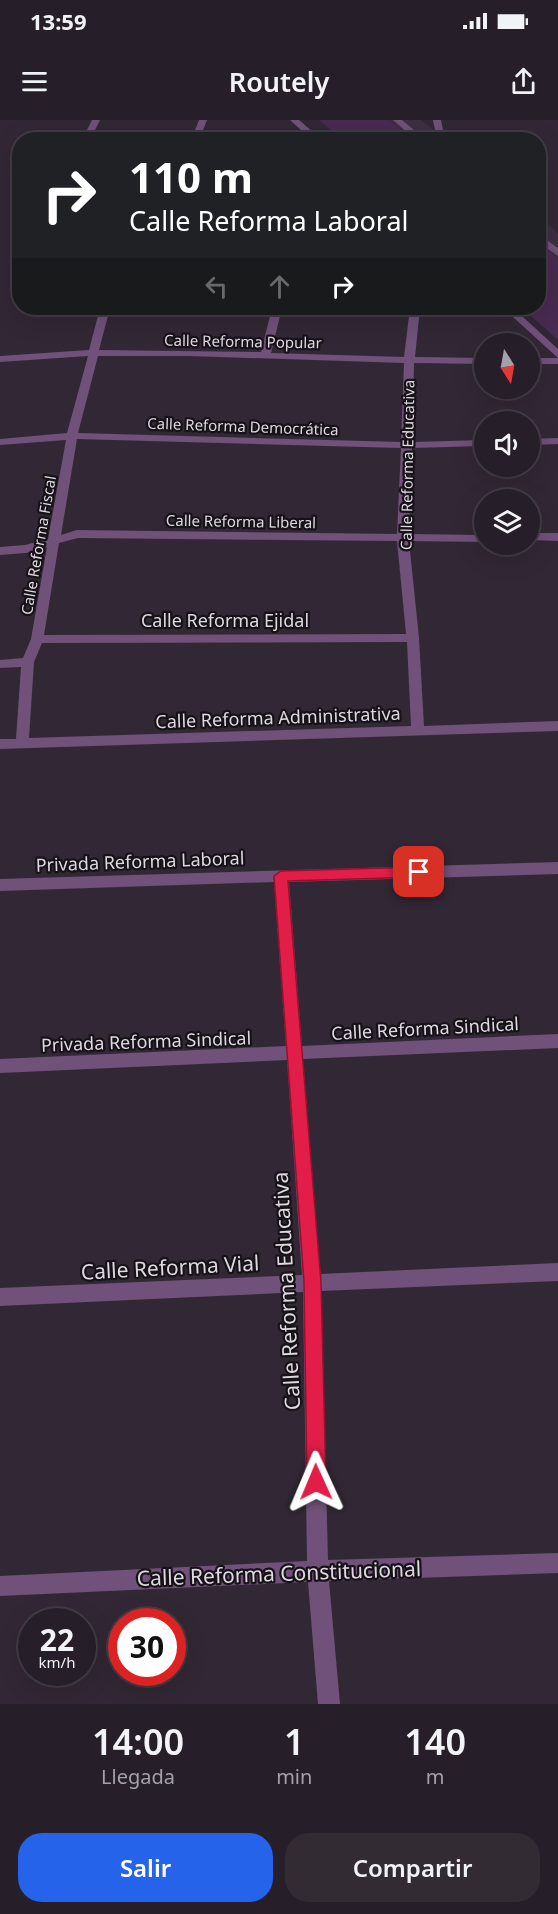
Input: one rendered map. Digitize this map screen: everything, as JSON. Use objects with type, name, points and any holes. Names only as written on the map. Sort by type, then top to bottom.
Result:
[{"type":"street","points":[[294,120],[308,132]]},
{"type":"street","points":[[397,120],[412,132]]},
{"type":"street","points":[[546,243],[558,253]]},
{"type":"street","name":"Calle Reforma Fiscal","points":[[22,743],[28,662],[37,639],[72,436],[103,315]]},
{"type":"street","points":[[265,356],[275,315]]},
{"type":"street","name":"Calle Reforma Educativa","points":[[414,315],[409,362],[403,538],[413,638],[418,731]]},
{"type":"street","points":[[515,315],[558,355]]},
{"type":"street","name":"Calle Reforma Popular","points":[[0,359],[92,353],[265,356],[409,362],[474,361]]},
{"type":"street","points":[[540,361],[558,361]]},
{"type":"street","name":"Calle Reforma Democrática","points":[[0,442],[72,436],[405,446],[474,443]]},
{"type":"street","points":[[540,442],[558,441]]},
{"type":"street","name":"Calle Reforma Liberal","points":[[0,551],[26,549],[77,534],[474,538]]},
{"type":"street","points":[[540,537],[558,537]]},
{"type":"street","name":"Calle Reforma Ejidal","points":[[37,639],[413,638]]},
{"type":"street","points":[[0,664],[28,662]]},
{"type":"street","name":"Calle Reforma Administrativa","points":[[0,744],[558,726]]},
{"type":"street","name":"Privada Reforma Laboral","points":[[0,885],[558,868]]},
{"type":"street","name":"Calle Reforma Educativa","points":[[281,876],[312,1282],[318,1571],[328,1704]]},
{"type":"street","name":"Calle Reforma Sindical","points":[[293,1054],[558,1041]]},
{"type":"street","name":"Privada Reforma Sindical","points":[[0,1066],[293,1054]]},
{"type":"street","name":"Calle Reforma Vial","points":[[0,1297],[558,1272]]},
{"type":"street","name":"Calle Reforma Constitucional","points":[[0,1586],[318,1571],[558,1563]]},
{"type":"shaded area","points":[[319,120],[388,120],[404,132],[334,132]]},
{"type":"shaded area","points":[[388,120],[421,120],[436,132],[404,132]]},
{"type":"shaded area","points":[[546,223],[558,233],[558,259],[546,248]]},
{"type":"shaded area","points":[[546,248],[558,259],[558,340],[530,315],[546,315]]},
{"type":"route","points":[[316,1482],[312,1282],[281,876],[419,872]]}]
